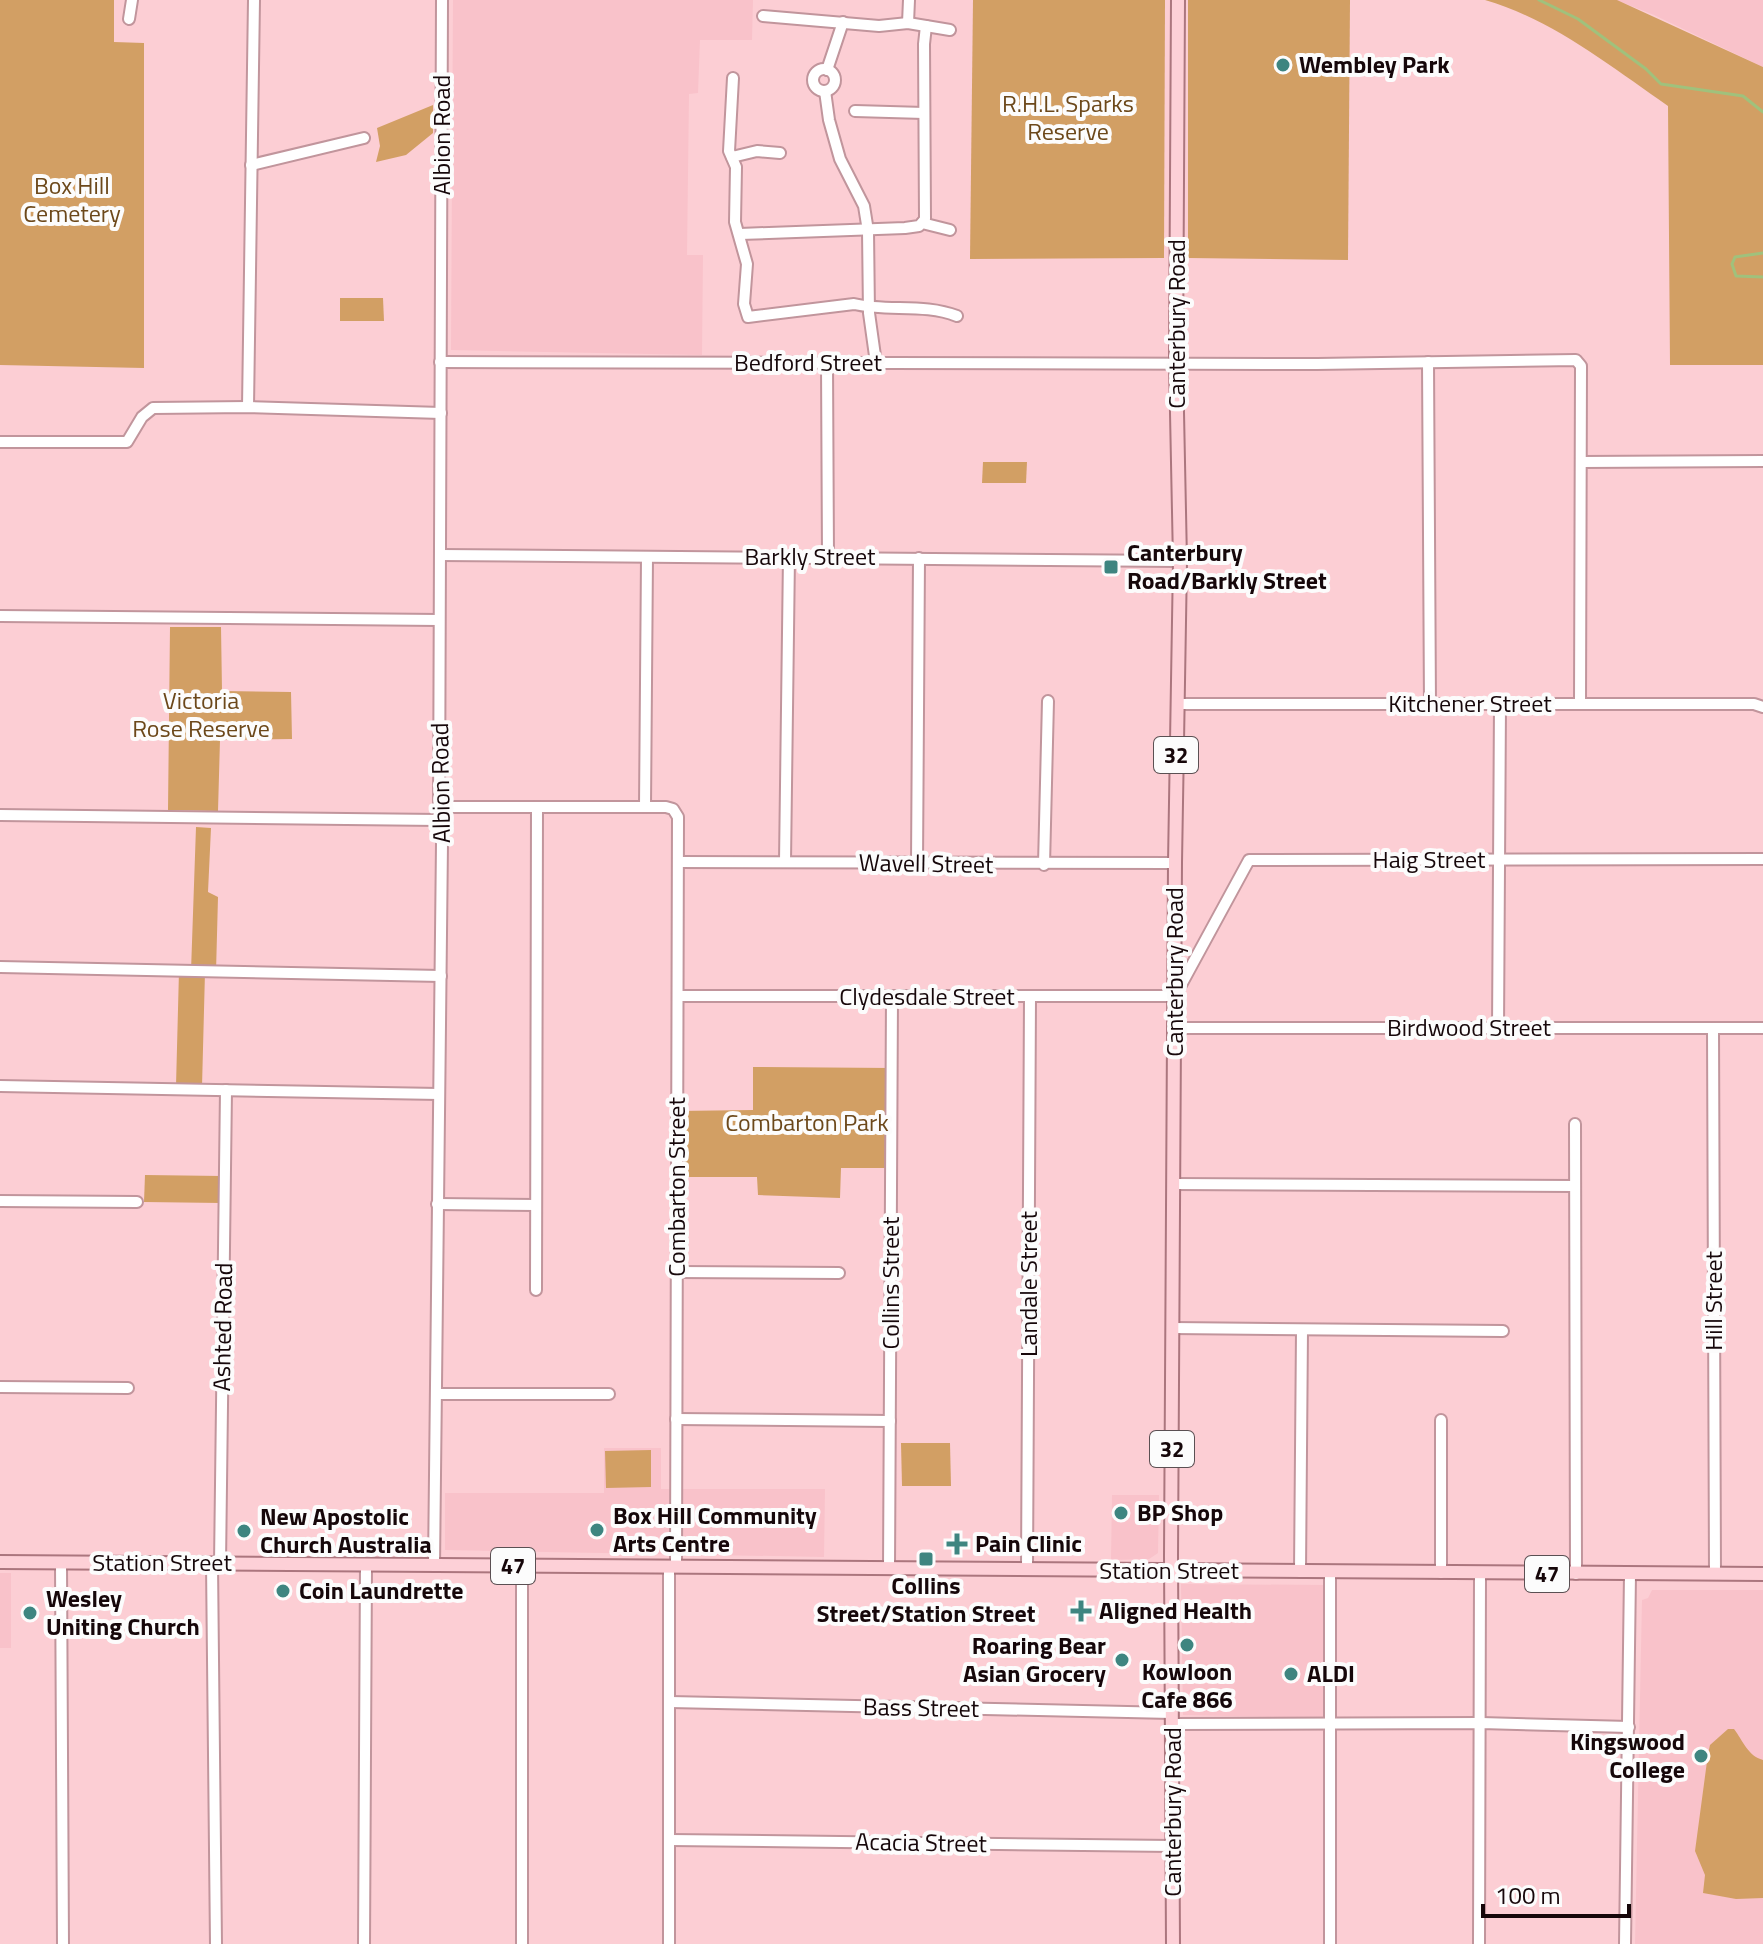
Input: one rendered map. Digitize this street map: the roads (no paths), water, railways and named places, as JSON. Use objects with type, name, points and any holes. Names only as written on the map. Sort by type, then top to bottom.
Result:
[{"type":"main road","name":"Canterbury Road","points":[[1173,1944],[1172,1328],[1180,561],[1176,363],[1178,0]]},
{"type":"main road","name":"Station Street","points":[[0,1562],[1763,1574]]},
{"type":"street","points":[[129,19],[132,0]]},
{"type":"street","points":[[248,407],[254,0]]},
{"type":"street","name":"Albion Road","points":[[434,1566],[442,843],[439,820],[439,620],[442,0]]},
{"type":"street","points":[[908,23],[909,0]]},
{"type":"street","points":[[763,16],[879,26],[908,23],[950,30]]},
{"type":"street","points":[[827,70],[843,22]]},
{"type":"street","points":[[740,234],[905,228],[922,223],[925,219],[926,26]]},
{"type":"street","points":[[827,70],[832,74],[834,83],[825,91],[815,86],[813,79],[818,71],[827,70]]},
{"type":"street","points":[[733,78],[729,151],[736,167],[735,222],[747,264],[744,304],[748,317],[854,304],[869,308],[942,310],[957,316]]},
{"type":"street","points":[[825,91],[840,159],[864,206],[869,308],[876,363]]},
{"type":"street","points":[[855,111],[924,113]]},
{"type":"street","points":[[251,165],[364,138]]},
{"type":"street","points":[[732,157],[757,151],[780,153]]},
{"type":"street","points":[[922,223],[950,230]]},
{"type":"street","name":"Bedford Street","points":[[440,362],[1576,360],[1581,366],[1581,462]]},
{"type":"street","points":[[1428,362],[1430,705]]},
{"type":"street","points":[[827,363],[828,557]]},
{"type":"street","points":[[0,442],[127,442],[142,417],[153,408],[248,407],[441,413]]},
{"type":"street","points":[[1580,703],[1581,462],[1763,461]]},
{"type":"street","name":"Barkly Street","points":[[440,555],[1180,561]]},
{"type":"street","points":[[785,862],[789,556]]},
{"type":"street","points":[[440,807],[645,807],[647,557]]},
{"type":"street","points":[[917,864],[919,558]]},
{"type":"street","points":[[0,616],[439,620]]},
{"type":"street","points":[[1044,865],[1048,701]]},
{"type":"street","name":"Kitchener Street","points":[[1177,704],[1580,703],[1754,704],[1763,707]]},
{"type":"street","points":[[1498,1029],[1500,705]]},
{"type":"street","points":[[536,1290],[537,807]]},
{"type":"street","name":"Combarton Street","points":[[645,807],[673,809],[678,817],[676,1419],[669,1944]]},
{"type":"street","points":[[0,815],[439,820]]},
{"type":"street","name":"Haig Street","points":[[1175,996],[1249,860],[1763,859]]},
{"type":"street","name":"Wavell Street","points":[[678,862],[1175,863]]},
{"type":"street","points":[[0,967],[441,976]]},
{"type":"street","name":"Clydesdale Street","points":[[678,996],[1175,996]]},
{"type":"street","name":"Collins Street","points":[[889,1569],[892,997]]},
{"type":"street","name":"Landale Street","points":[[1027,1570],[1030,998]]},
{"type":"street","name":"Birdwood Street","points":[[1174,1028],[1763,1028]]},
{"type":"street","name":"Hill Street","points":[[1713,1029],[1715,1574]]},
{"type":"street","points":[[0,1086],[439,1094]]},
{"type":"street","name":"Ashted Road","points":[[216,1944],[216,1564],[226,1090]]},
{"type":"street","points":[[1575,1124],[1576,1574]]},
{"type":"street","points":[[1173,1184],[1575,1186]]},
{"type":"street","points":[[0,1201],[137,1202]]},
{"type":"street","points":[[437,1204],[536,1205]]},
{"type":"street","points":[[677,1272],[839,1273]]},
{"type":"street","points":[[1172,1328],[1503,1331]]},
{"type":"street","points":[[1300,1572],[1302,1330]]},
{"type":"street","points":[[0,1387],[128,1388]]},
{"type":"street","points":[[436,1394],[609,1394]]},
{"type":"street","points":[[676,1419],[890,1421]]},
{"type":"street","points":[[1441,1420],[1441,1573]]},
{"type":"street","points":[[61,1563],[63,1944]]},
{"type":"street","points":[[364,1944],[366,1565]]},
{"type":"street","points":[[522,1566],[522,1944]]},
{"type":"street","points":[[1330,1573],[1330,1944]]},
{"type":"street","points":[[1479,1944],[1480,1574]]},
{"type":"street","points":[[1625,1944],[1630,1574]]},
{"type":"street","name":"Bass Street","points":[[670,1702],[1329,1724],[1481,1723],[1629,1727]]},
{"type":"street","name":"Acacia Street","points":[[670,1840],[1173,1846]]},
{"type":"waterway","points":[[1539,0],[1578,19],[1646,69],[1661,84],[1743,96],[1763,112]]},
{"type":"waterway","points":[[1763,253],[1735,257],[1732,264],[1736,276],[1763,277]]},
{"type":"place","name":"Wembley Park","points":[[1283,65]]},
{"type":"place","name":"Canterbury Road/Barkly Street","points":[[1111,567]]},
{"type":"place","name":"BP Shop","points":[[1121,1513]]},
{"type":"place","name":"Box Hill Community Arts Centre","points":[[597,1530]]},
{"type":"place","name":"New Apostolic Church Australia","points":[[244,1531]]},
{"type":"place","name":"Pain Clinic","points":[[957,1544]]},
{"type":"place","name":"Collins Street/Station Street","points":[[926,1559]]},
{"type":"place","name":"Coin Laundrette","points":[[283,1591]]},
{"type":"place","name":"Aligned Health","points":[[1081,1611]]},
{"type":"place","name":"Wesley Uniting Church","points":[[30,1613]]},
{"type":"place","name":"Kowloon Cafe 866","points":[[1187,1645]]},
{"type":"place","name":"Roaring Bear Asian Grocery","points":[[1122,1660]]},
{"type":"place","name":"ALDI","points":[[1291,1674]]},
{"type":"place","name":"Kingswood College","points":[[1701,1756]]},
{"type":"park label","name":"R.H.L. Sparks Reserve","points":[[1068,118]]},
{"type":"park label","name":"Box Hill Cemetery","points":[[72,200]]},
{"type":"park label","name":"Victoria Rose Reserve","points":[[201,715]]},
{"type":"park label","name":"Combarton Park","points":[[807,1123]]}]
